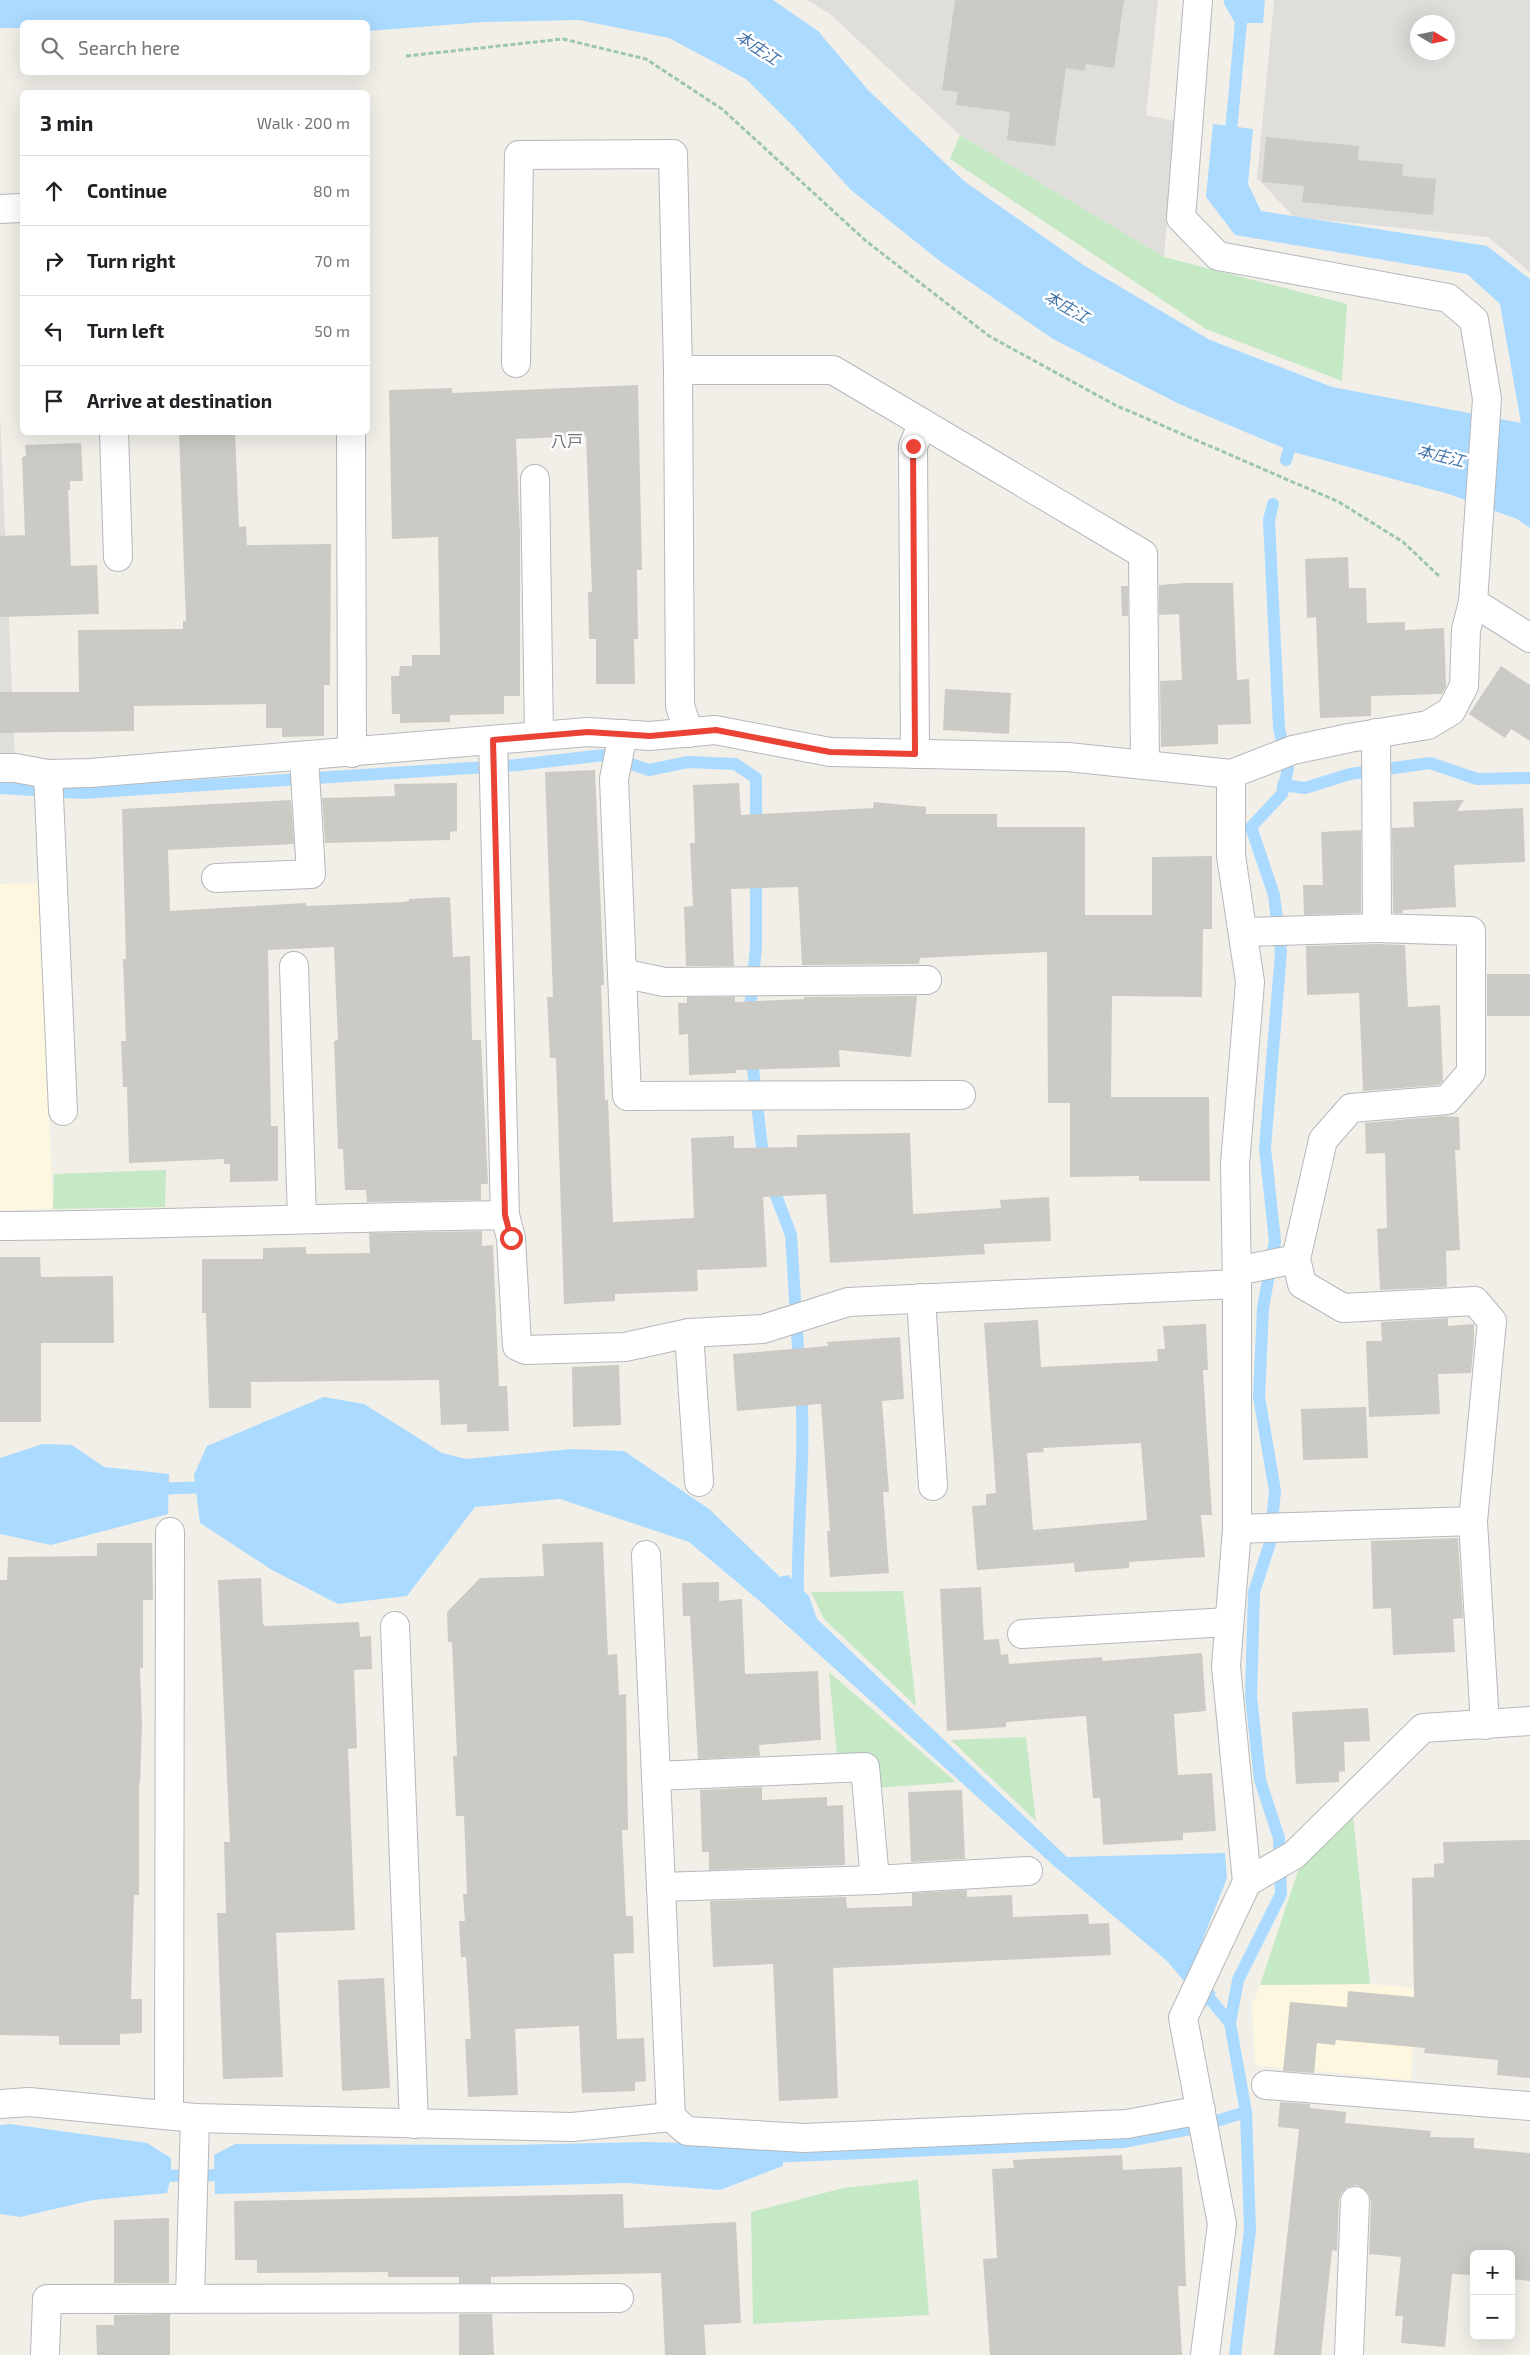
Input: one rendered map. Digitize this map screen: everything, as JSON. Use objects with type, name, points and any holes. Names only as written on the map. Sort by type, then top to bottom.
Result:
[{"type":"street","points":[[0,768],[15,768],[48,787],[305,771],[352,753],[494,746],[540,736],[588,732],[622,741],[650,736],[716,730],[830,752],[1068,757],[1231,774],[1281,754],[1376,746],[1428,725],[1450,711],[1464,686],[1466,630],[1473,602],[1487,399],[1474,320],[1448,298],[1218,256],[1181,218],[1198,0]]},
{"type":"street","points":[[516,363],[519,155],[673,154],[678,370],[680,706],[689,733]]},
{"type":"street","points":[[0,209],[20,208]]},
{"type":"street","points":[[678,370],[833,370],[1142,554],[1146,765]]},
{"type":"street","points":[[915,754],[913,446],[923,423]]},
{"type":"street","points":[[114,435],[118,557]]},
{"type":"street","points":[[352,435],[352,753]]},
{"type":"street","points":[[535,479],[540,736]]},
{"type":"street","points":[[1473,602],[1530,638]]},
{"type":"street","points":[[622,741],[614,779],[627,1096],[961,1095]]},
{"type":"street","points":[[494,746],[505,1215],[511,1238],[517,1346],[526,1350],[625,1347],[689,1333],[763,1329],[848,1302],[1242,1274],[1290,1260]]},
{"type":"street","points":[[1376,746],[1378,928]]},
{"type":"street","points":[[216,878],[311,874],[305,771]]},
{"type":"street","points":[[1231,774],[1231,856],[1253,931],[1234,1164],[1242,1274],[1245,1529],[1228,1622],[1226,1666],[1257,1875]]},
{"type":"street","points":[[48,787],[63,1111]]},
{"type":"street","points":[[1253,931],[1378,928],[1471,931],[1471,1072],[1447,1100],[1351,1108],[1323,1140],[1290,1260],[1302,1284],[1343,1308],[1474,1301],[1492,1321],[1473,1521],[1486,1725]]},
{"type":"street","points":[[294,966],[302,1218]]},
{"type":"street","points":[[622,973],[664,982],[927,980]]},
{"type":"street","points":[[0,1226],[134,1225],[302,1218],[505,1215]]},
{"type":"street","points":[[921,1298],[933,1486]]},
{"type":"street","points":[[689,1333],[699,1482]]},
{"type":"street","points":[[1245,1529],[1473,1521]]},
{"type":"street","points":[[170,1532],[182,2116],[194,2148],[190,2298]]},
{"type":"street","points":[[646,1555],[671,2117]]},
{"type":"street","points":[[1022,1634],[1228,1622]]},
{"type":"street","points":[[395,1626],[414,2124]]},
{"type":"street","points":[[1205,2355],[1222,2224],[1183,2018],[1205,1973],[1257,1875],[1294,1855],[1422,1728],[1530,1721]]},
{"type":"street","points":[[656,1776],[865,1767],[874,1880]]},
{"type":"street","points":[[661,1887],[874,1880],[1028,1870]]},
{"type":"street","points":[[1266,2085],[1530,2106]]},
{"type":"street","points":[[0,2104],[28,2102],[182,2116],[414,2124],[572,2127],[671,2117],[688,2131],[804,2138],[1127,2124],[1203,2123]]},
{"type":"street","points":[[1349,2355],[1355,2201]]},
{"type":"street","points":[[45,2355],[47,2299],[619,2298]]},
{"type":"path","points":[[406,56],[562,39],[646,59],[722,108],[866,242],[989,336],[1115,405],[1339,502],[1403,542],[1444,582],[1473,602]]},
{"type":"shaded area","points":[[807,0],[1158,0],[1146,115],[1175,121],[1164,257],[960,135],[830,14]]},
{"type":"shaded area","points":[[1274,0],[1530,0],[1530,272],[1488,237],[1294,217],[1257,178]]},
{"type":"shaded area","points":[[0,416],[15,759],[0,759]]},
{"type":"shaded area","points":[[39,883],[53,1209],[0,1210],[0,884]]},
{"type":"shaded area","points":[[1370,1984],[1416,1988],[1411,2080],[1255,2065],[1252,2005],[1260,1985]]},
{"type":"green space","points":[[960,135],[1164,257],[1347,304],[1342,381],[1206,329],[950,159]]},
{"type":"green space","points":[[166,1170],[165,1207],[53,1209],[54,1174]]},
{"type":"green space","points":[[903,1591],[916,1706],[824,1619],[811,1592]]},
{"type":"green space","points":[[829,1672],[956,1782],[877,1788],[874,1756],[837,1756]]},
{"type":"green space","points":[[1026,1737],[1036,1821],[951,1740]]},
{"type":"green space","points":[[1353,1816],[1370,1984],[1260,1985],[1298,1871]]},
{"type":"green space","points":[[918,2180],[929,2315],[753,2324],[751,2212],[843,2188]]},
{"type":"water","name":"本庄江","points":[[0,0],[773,0],[818,31],[868,90],[964,181],[1085,266],[1210,340],[1332,387],[1521,423],[1500,304],[1467,274],[1235,235],[1206,197],[1213,124],[1253,129],[1248,184],[1261,211],[1487,246],[1530,279],[1530,528],[1517,519],[1449,494],[1293,452],[1177,403],[1053,339],[941,262],[851,190],[793,126],[746,79],[669,38],[579,20],[484,22],[370,31],[370,20],[20,20],[20,28],[0,28]]},
{"type":"water","points":[[1224,0],[1265,0],[1263,23],[1235,23],[1224,4]]},
{"type":"water","points":[[324,1397],[364,1404],[442,1453],[466,1459],[572,1449],[624,1451],[709,1509],[780,1577],[788,1575],[809,1596],[817,1619],[1067,1857],[1225,1853],[1227,1878],[1192,1967],[1216,1993],[1206,2007],[1167,1961],[1053,1865],[762,1603],[689,1542],[560,1499],[475,1507],[407,1596],[338,1604],[272,1570],[200,1523],[194,1475],[207,1446]]},
{"type":"water","points":[[43,1444],[72,1445],[104,1467],[169,1474],[168,1514],[51,1545],[0,1534],[0,1458]]},
{"type":"water","points":[[10,2124],[147,2143],[171,2158],[171,2176],[167,2193],[93,2200],[20,2217],[0,2214],[0,2125]]},
{"type":"water","points":[[647,2142],[783,2146],[783,2166],[720,2190],[627,2183],[215,2194],[214,2155],[235,2144],[509,2145]]},
{"type":"building","points":[[955,0],[1124,0],[1114,68],[1086,64],[1084,71],[1066,68],[1055,146],[1007,140],[1010,112],[956,105],[958,92],[942,90]]},
{"type":"building","points":[[1266,137],[1359,146],[1358,160],[1403,164],[1402,176],[1436,179],[1433,215],[1302,202],[1304,186],[1262,182]]},
{"type":"building","points":[[638,385],[642,570],[637,570],[638,639],[634,639],[635,684],[596,684],[596,639],[589,639],[588,592],[592,592],[586,436],[516,439],[520,533],[520,696],[504,696],[504,714],[450,715],[450,722],[400,723],[400,714],[392,714],[391,676],[399,676],[400,666],[412,666],[412,655],[440,655],[438,537],[392,539],[389,390],[452,388],[452,393]]},
{"type":"building","points":[[179,435],[235,435],[239,527],[246,526],[247,545],[331,544],[330,685],[324,685],[324,736],[282,737],[282,728],[266,728],[266,704],[134,706],[134,731],[0,733],[0,692],[79,692],[78,630],[183,629],[183,621],[186,621]]},
{"type":"building","points":[[81,443],[83,481],[70,481],[70,490],[68,490],[71,566],[97,565],[99,614],[0,617],[0,536],[25,535],[22,457],[26,456],[25,445]]},
{"type":"building","points":[[1348,557],[1349,588],[1366,588],[1367,623],[1405,622],[1405,630],[1444,628],[1446,687],[1442,694],[1371,696],[1371,716],[1320,718],[1316,617],[1307,618],[1305,559]]},
{"type":"building","points":[[1233,583],[1237,680],[1249,679],[1251,724],[1218,725],[1218,744],[1161,747],[1160,681],[1182,680],[1179,614],[1159,615],[1159,585]]},
{"type":"building","points":[[1121,586],[1128,586],[1128,616],[1122,616]]},
{"type":"building","points":[[1501,666],[1530,685],[1530,741],[1511,729],[1505,738],[1469,714]]},
{"type":"building","points":[[945,689],[1011,693],[1009,734],[943,730]]},
{"type":"building","points":[[595,770],[604,985],[601,985],[605,1100],[608,1100],[613,1222],[694,1218],[691,1138],[734,1136],[734,1148],[797,1147],[797,1135],[910,1133],[913,1214],[1001,1208],[1000,1200],[1049,1197],[1051,1241],[984,1244],[985,1254],[830,1263],[826,1194],[763,1197],[767,1267],[697,1270],[698,1291],[615,1294],[615,1301],[564,1304],[556,1058],[550,1058],[547,997],[553,997],[545,772]]},
{"type":"building","points":[[457,783],[457,831],[450,832],[450,840],[325,843],[322,798],[395,796],[394,784]]},
{"type":"building","points":[[739,783],[741,815],[873,808],[874,802],[926,807],[926,814],[997,814],[997,827],[1085,827],[1085,915],[1152,915],[1152,857],[1212,856],[1212,929],[1203,929],[1202,997],[1112,996],[1111,1097],[1209,1097],[1210,1181],[1139,1181],[1139,1176],[1070,1177],[1070,1103],[1048,1103],[1047,952],[920,958],[919,964],[802,965],[798,887],[731,889],[734,966],[686,966],[684,907],[693,906],[690,843],[695,843],[693,785]]},
{"type":"building","points":[[291,800],[294,844],[168,850],[170,911],[306,903],[306,906],[404,902],[409,901],[409,899],[450,897],[453,957],[470,956],[472,1040],[481,1040],[488,1184],[481,1184],[481,1200],[367,1202],[366,1190],[345,1190],[343,1149],[338,1149],[334,1041],[338,1040],[334,947],[268,950],[271,1126],[278,1126],[278,1181],[230,1182],[230,1164],[224,1164],[224,1159],[129,1163],[127,1087],[123,1087],[121,1041],[126,1041],[123,959],[126,959],[122,809]]},
{"type":"building","points":[[1464,800],[1457,811],[1523,808],[1525,862],[1454,865],[1456,907],[1403,910],[1403,913],[1393,913],[1392,828],[1414,827],[1413,802]]},
{"type":"building","points":[[1361,830],[1361,913],[1304,915],[1303,885],[1323,885],[1321,832]]},
{"type":"building","points":[[1405,945],[1408,1007],[1440,1005],[1443,1081],[1439,1085],[1363,1091],[1359,993],[1307,995],[1306,946]]},
{"type":"building","points":[[1487,974],[1530,974],[1530,1016],[1487,1016]]},
{"type":"building","points":[[917,996],[911,1057],[839,1050],[840,1067],[736,1070],[736,1073],[689,1075],[688,1034],[679,1035],[678,1003],[687,1003],[687,997],[735,997],[735,1002],[804,999],[804,997]]},
{"type":"building","points":[[1444,1116],[1459,1117],[1460,1150],[1455,1150],[1460,1250],[1446,1251],[1447,1287],[1380,1290],[1377,1229],[1387,1228],[1385,1153],[1366,1154],[1365,1123]]},
{"type":"building","points":[[482,1231],[482,1246],[493,1245],[499,1386],[507,1386],[509,1431],[467,1432],[467,1424],[441,1425],[439,1380],[251,1382],[251,1408],[209,1408],[206,1313],[202,1313],[202,1259],[263,1259],[263,1248],[306,1247],[306,1254],[370,1253],[369,1233]]},
{"type":"building","points":[[0,1257],[40,1257],[41,1277],[113,1276],[114,1343],[41,1343],[41,1422],[0,1422]]},
{"type":"building","points":[[1448,1318],[1448,1326],[1474,1324],[1474,1341],[1471,1373],[1438,1374],[1440,1414],[1369,1417],[1366,1341],[1382,1341],[1381,1322]]},
{"type":"building","points":[[1038,1320],[1041,1367],[1158,1361],[1157,1349],[1165,1349],[1163,1326],[1206,1324],[1208,1370],[1203,1370],[1212,1515],[1201,1515],[1205,1557],[1129,1562],[1129,1568],[1075,1572],[1074,1563],[977,1570],[972,1506],[986,1505],[986,1494],[996,1493],[984,1323]],"holes":[[[1141,1443],[1147,1520],[1033,1530],[1027,1453],[1044,1452],[1043,1448]]]},
{"type":"building","points":[[900,1337],[904,1399],[882,1401],[889,1492],[883,1492],[889,1573],[830,1577],[827,1531],[830,1531],[821,1404],[737,1411],[733,1354],[828,1346],[827,1342]]},
{"type":"building","points":[[619,1365],[621,1425],[573,1427],[572,1367]]},
{"type":"building","points":[[1366,1407],[1368,1458],[1303,1460],[1301,1409]]},
{"type":"building","points":[[1458,1538],[1463,1618],[1453,1619],[1455,1652],[1393,1655],[1391,1608],[1373,1609],[1371,1541]]},
{"type":"building","points":[[603,1542],[608,1655],[617,1654],[619,1695],[626,1694],[628,1830],[622,1830],[626,1916],[633,1916],[634,1953],[614,1954],[617,2039],[644,2038],[646,2081],[635,2082],[635,2091],[582,2093],[579,2026],[515,2029],[518,2095],[468,2097],[465,2039],[471,2039],[466,1957],[461,1957],[459,1921],[465,1921],[463,1894],[467,1894],[464,1816],[456,1816],[453,1756],[457,1756],[452,1642],[448,1642],[447,1612],[480,1578],[544,1576],[542,1544]]},
{"type":"building","points":[[97,1543],[152,1543],[153,1600],[143,1600],[143,1668],[140,1668],[142,1725],[139,1783],[139,1895],[134,1895],[131,1999],[142,1999],[142,2033],[120,2034],[120,2045],[59,2045],[59,2036],[0,2035],[0,1580],[7,1580],[8,1557],[97,1556]]},
{"type":"building","points":[[261,1578],[263,1624],[265,1626],[359,1622],[360,1637],[371,1636],[372,1669],[354,1670],[357,1748],[348,1749],[355,1930],[276,1933],[283,2077],[223,2079],[217,1913],[226,1913],[224,1842],[230,1842],[218,1580]]},
{"type":"building","points":[[719,1582],[719,1601],[742,1599],[745,1674],[818,1671],[821,1740],[759,1745],[760,1756],[698,1759],[690,1616],[683,1616],[682,1583]]},
{"type":"building","points":[[981,1587],[984,1640],[999,1639],[1001,1655],[1008,1654],[1009,1664],[1102,1657],[1102,1661],[1202,1653],[1206,1711],[1174,1714],[1178,1775],[1212,1773],[1216,1831],[1183,1833],[1183,1840],[1103,1845],[1100,1798],[1093,1798],[1086,1716],[1006,1722],[1006,1727],[947,1731],[940,1589]]},
{"type":"building","points":[[1368,1708],[1370,1741],[1344,1742],[1345,1771],[1339,1772],[1339,1782],[1296,1784],[1292,1712]]},
{"type":"building","points":[[762,1787],[762,1800],[827,1797],[827,1806],[843,1805],[845,1865],[709,1870],[709,1852],[702,1852],[700,1790]]},
{"type":"building","points":[[962,1790],[965,1859],[911,1862],[908,1792]]},
{"type":"building","points":[[1530,1840],[1530,2078],[1497,2075],[1498,2060],[1424,2053],[1425,2048],[1336,2040],[1335,2045],[1317,2043],[1314,2073],[1283,2071],[1290,2002],[1347,2007],[1348,1991],[1414,1997],[1412,1878],[1434,1877],[1434,1864],[1444,1863],[1443,1842]]},
{"type":"building","points":[[967,1890],[967,1897],[1012,1895],[1013,1917],[1088,1914],[1089,1924],[1109,1923],[1111,1955],[833,1968],[838,2098],[779,2101],[773,1964],[713,1967],[710,1901],[846,1897],[847,1908],[912,1906],[912,1893]]},
{"type":"building","points":[[384,1978],[390,2088],[342,2091],[338,1980]]},
{"type":"building","points":[[1280,2102],[1310,2104],[1310,2108],[1346,2112],[1345,2123],[1431,2131],[1430,2137],[1474,2138],[1474,2148],[1530,2153],[1530,2281],[1515,2279],[1515,2250],[1470,2250],[1470,2275],[1452,2274],[1445,2347],[1401,2343],[1403,2316],[1395,2316],[1401,2257],[1369,2254],[1371,2202],[1369,2194],[1363,2188],[1356,2185],[1348,2187],[1342,2192],[1339,2200],[1337,2251],[1332,2250],[1321,2355],[1274,2355],[1299,2129],[1278,2127]]},
{"type":"building","points":[[1122,2155],[1123,2170],[1182,2167],[1186,2286],[1178,2286],[1182,2355],[990,2355],[983,2259],[997,2258],[992,2169],[1014,2168],[1013,2160]]},
{"type":"building","points":[[623,2194],[624,2228],[736,2222],[741,2323],[704,2325],[706,2355],[665,2355],[661,2273],[491,2277],[491,2283],[459,2283],[459,2277],[388,2277],[388,2272],[257,2273],[257,2260],[235,2260],[234,2201]]},
{"type":"building","points":[[169,2218],[169,2283],[114,2283],[114,2220]]},
{"type":"building","points":[[170,2314],[170,2355],[97,2355],[96,2325],[114,2325],[114,2315]]},
{"type":"building","points":[[459,2314],[492,2314],[494,2355],[459,2355]]},
{"type":"waterway","points":[[1230,143],[1243,0]]},
{"type":"waterway","points":[[1286,460],[1293,436]]},
{"type":"waterway","points":[[1235,2355],[1250,2230],[1246,2112],[1230,2023],[1238,1980],[1281,1894],[1279,1838],[1260,1780],[1251,1696],[1254,1592],[1270,1543],[1275,1491],[1259,1397],[1263,1308],[1275,1241],[1265,1148],[1281,952],[1274,895],[1251,827],[1282,794],[1288,769],[1279,728],[1269,520],[1273,504]]},
{"type":"waterway","points":[[0,788],[82,793],[517,765],[604,755],[649,770],[688,762],[735,764],[756,778],[756,831]]},
{"type":"waterway","points":[[1283,785],[1305,788],[1350,774],[1430,763],[1477,779],[1530,778]]},
{"type":"waterway","points":[[749,1018],[756,947],[756,873]]},
{"type":"waterway","points":[[751,1052],[764,1164],[791,1235],[799,1364]]},
{"type":"waterway","points":[[798,1601],[802,1442],[801,1389]]},
{"type":"waterway","points":[[152,1489],[212,1487]]},
{"type":"waterway","points":[[1201,1988],[1230,2023]]},
{"type":"waterway","points":[[767,2157],[1123,2142],[1190,2129],[1246,2112]]},
{"type":"waterway","points":[[155,2176],[230,2175]]},
{"type":"district","name":"八戸","points":[[567,440]]},
{"type":"route","points":[[511,1238],[505,1215],[493,740],[588,732],[650,736],[716,730],[830,752],[915,754],[913,446]]}]
